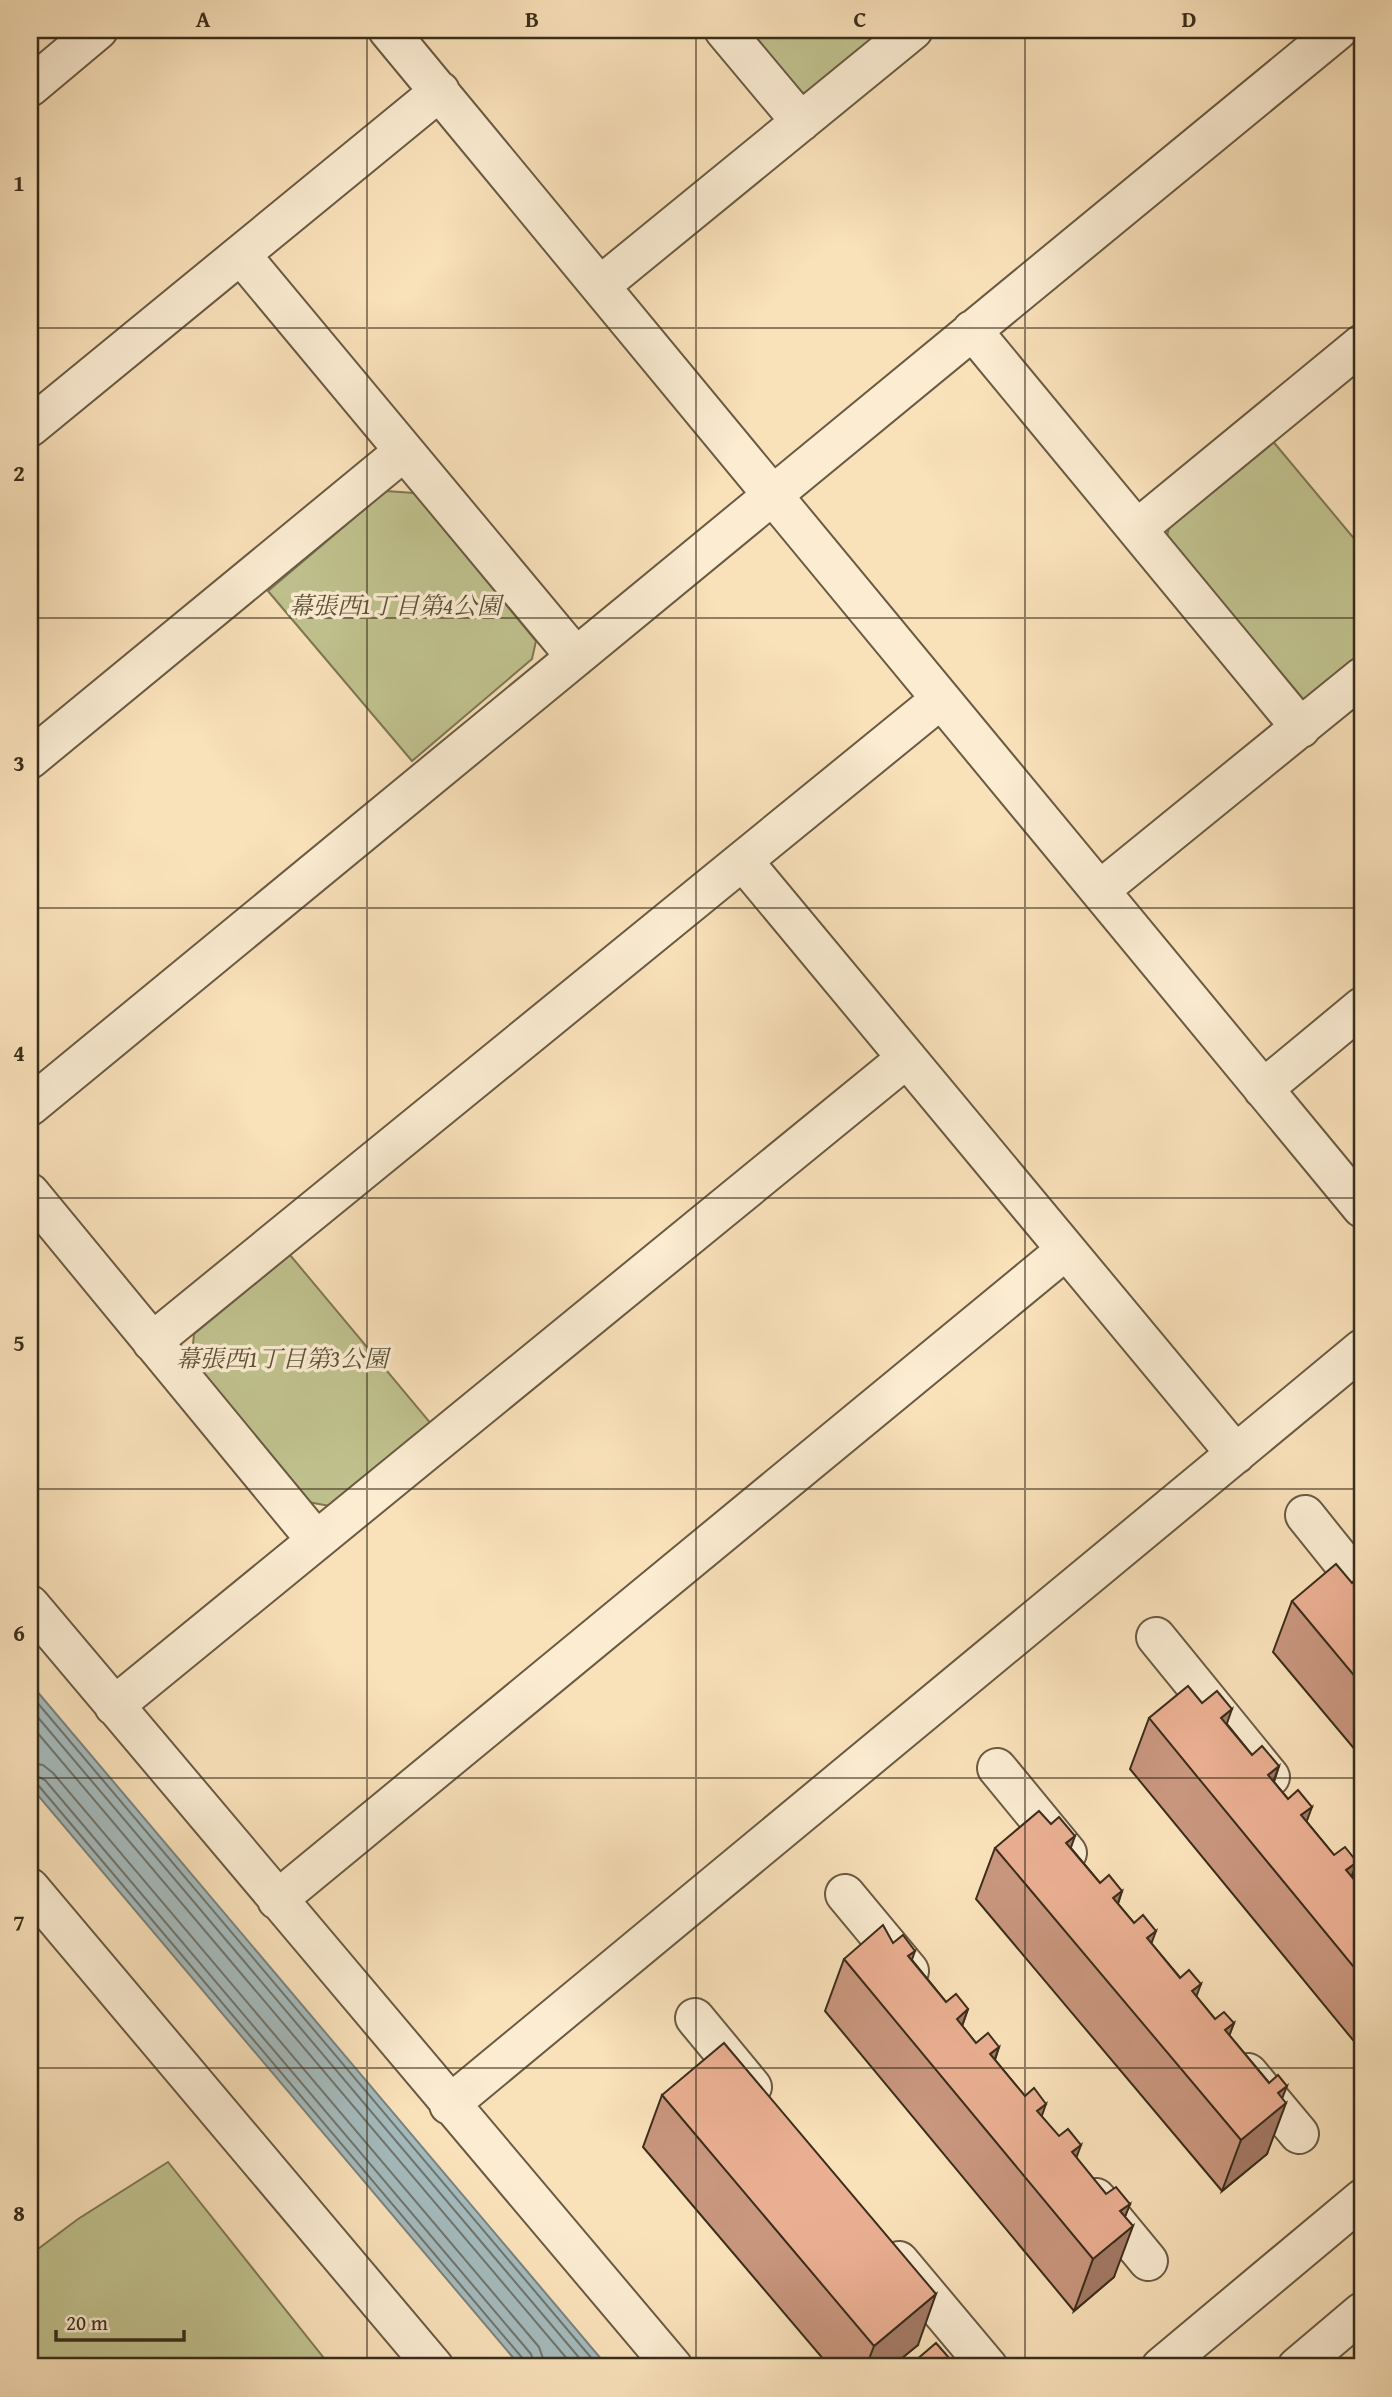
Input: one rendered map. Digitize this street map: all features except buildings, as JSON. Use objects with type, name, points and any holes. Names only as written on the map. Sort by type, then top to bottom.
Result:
[{"type":"street","points":[[30,86],[98,30]]},
{"type":"street","points":[[388,30],[1362,1208]]},
{"type":"street","points":[[724,30],[801,122]]},
{"type":"street","points":[[601,285],[913,30]]},
{"type":"street","points":[[30,1106],[1338,30]]},
{"type":"street","points":[[30,427],[440,91]]},
{"type":"street","points":[[240,255],[576,657]]},
{"type":"street","points":[[972,330],[1301,728]]},
{"type":"street","points":[[1137,528],[1362,344]]},
{"type":"street","points":[[30,759],[403,452]]},
{"type":"street","points":[[1100,890],[1362,677]]},
{"type":"street","points":[[152,1342],[941,699]]},
{"type":"street","points":[[743,861],[1236,1454]]},
{"type":"street","points":[[1263,1089],[1362,1007]]},
{"type":"street","points":[[114,1706],[907,1058]]},
{"type":"street","points":[[30,1193],[316,1541]]},
{"type":"street","points":[[277,1900],[1066,1250]]},
{"type":"street","points":[[449,2105],[1362,1349]]},
{"type":"street","points":[[1304,1514],[1362,1586]]},
{"type":"street","points":[[30,1605],[449,2105],[673,2367]]},
{"type":"street","points":[[1156,1637],[1294,1807]]},
{"type":"street","points":[[997,1768],[1086,1876]]},
{"type":"street","points":[[30,1888],[434,2367]]},
{"type":"street","points":[[845,1894],[934,2002]]},
{"type":"street","points":[[695,2018],[775,2113]]},
{"type":"street","points":[[1228,2048],[1299,2134]]},
{"type":"street","points":[[1077,2174],[1148,2261]]},
{"type":"street","points":[[1161,2367],[1362,2199]]},
{"type":"street","points":[[872,2230],[988,2367]]},
{"type":"street","points":[[1297,2367],[1362,2312]]},
{"type":"green space","points":[[745,30],[892,30],[813,94],[796,92]]},
{"type":"green space","points":[[1271,439],[1362,548],[1362,663],[1315,703],[1292,698],[1165,545],[1170,523]]},
{"type":"green space","name":"幕張西1丁目第4公園","points":[[386,491],[414,493],[536,641],[532,659],[412,761],[268,591]]},
{"type":"green space","name":"幕張西1丁目第3公園","points":[[290,1255],[433,1426],[335,1507],[308,1502],[191,1365],[194,1334]]},
{"type":"green space","points":[[168,2162],[331,2367],[30,2367],[30,2255],[78,2219]]},
{"type":"water","points":[[30,1683],[608,2367],[521,2367],[30,1786]]}]
